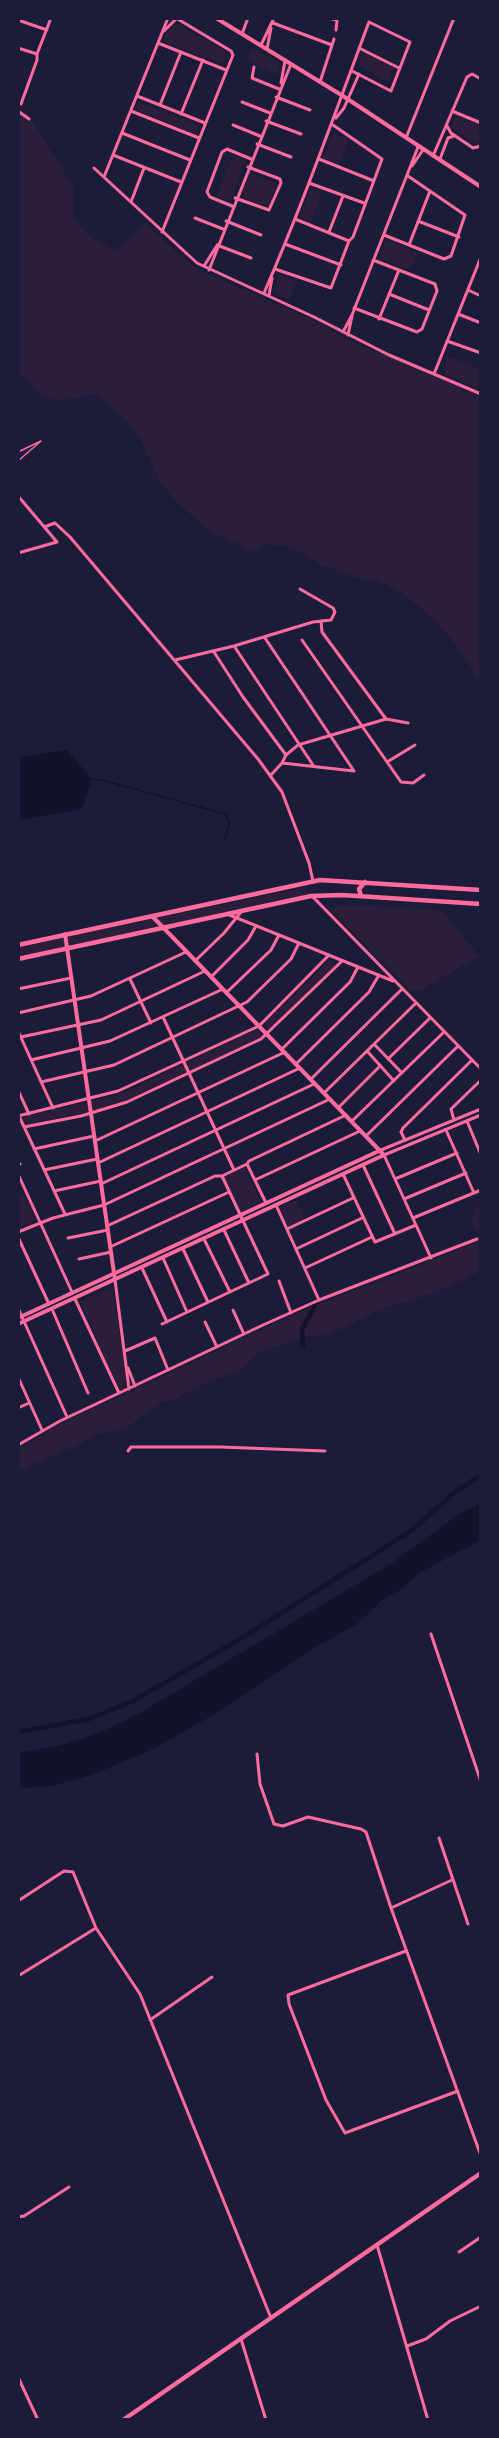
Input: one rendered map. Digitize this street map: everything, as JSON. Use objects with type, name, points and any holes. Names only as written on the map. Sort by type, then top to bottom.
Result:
[{"type":"main road","points":[[18,945],[313,881],[481,890]]},
{"type":"main road","points":[[361,897],[359,889],[365,882]]},
{"type":"main road","points":[[282,887],[286,893],[284,901]]},
{"type":"main road","points":[[18,958],[311,896],[481,904]]},
{"type":"main road","points":[[189,908],[188,915],[192,921]]},
{"type":"main road","points":[[123,2420],[481,2174]]},
{"type":"street","points":[[21,104],[51,18]]},
{"type":"street","points":[[104,177],[168,18]]},
{"type":"street","points":[[162,32],[176,18],[232,53],[162,232]]},
{"type":"street","points":[[216,18],[348,99],[481,188]]},
{"type":"street","points":[[242,34],[248,18]]},
{"type":"street","points":[[267,49],[274,18]]},
{"type":"street","points":[[328,18],[337,19],[336,30]]},
{"type":"street","points":[[406,138],[454,18]]},
{"type":"street","points":[[21,20],[47,30]]},
{"type":"street","points":[[264,293],[335,120],[359,48],[369,22],[410,42],[391,91],[352,71]]},
{"type":"street","points":[[261,45],[272,25]]},
{"type":"street","points":[[272,25],[332,45]]},
{"type":"street","points":[[320,82],[334,39]]},
{"type":"street","points":[[158,42],[226,70]]},
{"type":"street","points":[[18,48],[37,54]]},
{"type":"street","points":[[359,48],[399,68]]},
{"type":"street","points":[[160,105],[181,52]]},
{"type":"street","points":[[181,114],[203,60]]},
{"type":"street","points":[[280,87],[285,60]]},
{"type":"street","points":[[208,270],[266,121],[291,64]]},
{"type":"street","points":[[254,67],[252,78],[280,87]]},
{"type":"street","points":[[335,120],[348,99],[359,74]]},
{"type":"street","points":[[433,156],[469,75],[481,79]]},
{"type":"street","points":[[136,96],[205,123]]},
{"type":"street","points":[[276,97],[310,110]]},
{"type":"street","points":[[242,102],[270,113]]},
{"type":"street","points":[[130,110],[199,138]]},
{"type":"street","points":[[18,111],[29,119]]},
{"type":"street","points":[[452,111],[481,123]]},
{"type":"street","points":[[266,121],[301,134]]},
{"type":"street","points":[[447,124],[453,136],[473,148],[480,147]]},
{"type":"street","points":[[233,125],[260,136]]},
{"type":"street","points":[[275,268],[331,288],[349,241],[353,237],[382,159],[333,125]]},
{"type":"street","points":[[122,133],[190,160]]},
{"type":"street","points":[[440,161],[448,138],[453,136]]},
{"type":"street","points":[[257,144],[291,157]]},
{"type":"street","points":[[348,335],[354,308],[418,147]]},
{"type":"street","points":[[232,206],[207,194],[225,150],[251,159]]},
{"type":"street","points":[[411,167],[423,150]]},
{"type":"street","points":[[112,155],[181,182]]},
{"type":"street","points":[[319,159],[374,181]]},
{"type":"street","points":[[131,202],[145,167]]},
{"type":"street","points":[[236,198],[269,210],[281,183],[280,179],[248,167]]},
{"type":"street","points":[[94,168],[185,254],[208,270],[269,295],[348,335],[481,394]]},
{"type":"street","points":[[384,235],[448,259],[459,237],[465,215],[407,176]]},
{"type":"street","points":[[309,183],[364,203]]},
{"type":"street","points":[[409,245],[430,191]]},
{"type":"street","points":[[329,232],[343,196]]},
{"type":"street","points":[[195,218],[223,229]]},
{"type":"street","points":[[295,219],[349,241]]},
{"type":"street","points":[[226,221],[261,235]]},
{"type":"street","points":[[418,221],[459,237]]},
{"type":"street","points":[[285,244],[341,265]]},
{"type":"street","points":[[204,267],[208,256],[216,246]]},
{"type":"street","points":[[216,246],[251,258]]},
{"type":"street","points":[[434,374],[479,268],[481,257]]},
{"type":"street","points":[[354,308],[417,332],[422,329],[437,287],[374,260]]},
{"type":"street","points":[[379,319],[399,270]]},
{"type":"street","points":[[269,295],[273,286],[272,276]]},
{"type":"street","points":[[468,290],[481,296]]},
{"type":"street","points":[[389,294],[429,310]]},
{"type":"street","points":[[458,314],[481,323]]},
{"type":"street","points":[[343,332],[352,315]]},
{"type":"street","points":[[447,341],[481,353]]},
{"type":"street","points":[[18,496],[57,542],[18,553]]},
{"type":"street","points":[[44,527],[55,523],[70,537],[270,776],[282,792],[309,863],[313,881]]},
{"type":"street","points":[[175,660],[214,652],[331,620],[335,612],[333,608],[300,589]]},
{"type":"street","points":[[321,621],[322,632],[386,719]]},
{"type":"street","points":[[265,637],[354,771],[282,763]]},
{"type":"street","points":[[302,640],[401,782],[412,783],[424,774]]},
{"type":"street","points":[[234,646],[313,765]]},
{"type":"street","points":[[214,652],[243,697],[286,755]]},
{"type":"street","points":[[270,776],[286,755],[298,745],[386,719],[408,723]]},
{"type":"street","points":[[387,762],[415,745]]},
{"type":"street","points":[[311,896],[481,1069]]},
{"type":"street","points":[[195,961],[224,933],[242,911]]},
{"type":"street","points":[[227,914],[395,982]]},
{"type":"street","points":[[152,915],[381,1150],[431,1258]]},
{"type":"street","points":[[211,977],[248,940],[256,926]]},
{"type":"street","points":[[65,934],[128,1368],[129,1389]]},
{"type":"street","points":[[31,1060],[110,1041],[224,991],[271,950],[279,935]]},
{"type":"street","points":[[41,1082],[120,1062],[247,1002],[291,959],[299,943]]},
{"type":"street","points":[[18,1013],[98,994],[186,952]]},
{"type":"street","points":[[65,1214],[19,1116],[89,1100],[126,1088],[259,1026],[329,955]]},
{"type":"street","points":[[24,1127],[91,1113],[128,1102],[261,1039],[342,960]]},
{"type":"street","points":[[34,1149],[94,1138],[283,1051],[350,982],[358,967]]},
{"type":"street","points":[[21,1037],[101,1020],[205,971]]},
{"type":"street","points":[[44,1170],[98,1161],[207,1112],[298,1066],[369,992],[379,975]]},
{"type":"street","points":[[18,989],[71,978]]},
{"type":"street","points":[[130,979],[151,1023]]},
{"type":"street","points":[[310,1078],[402,989]]},
{"type":"street","points":[[324,1093],[416,1003]]},
{"type":"street","points":[[163,1017],[234,1170]]},
{"type":"street","points":[[388,1059],[430,1017]]},
{"type":"street","points":[[18,1031],[53,1108]]},
{"type":"street","points":[[352,1121],[444,1032]]},
{"type":"street","points":[[374,1044],[402,1073]]},
{"type":"street","points":[[366,1136],[458,1046]]},
{"type":"street","points":[[367,1051],[394,1081]]},
{"type":"street","points":[[405,1140],[401,1132],[403,1128],[472,1060]]},
{"type":"street","points":[[339,1107],[380,1066]]},
{"type":"street","points":[[454,1120],[451,1109],[481,1080]]},
{"type":"street","points":[[54,1191],[101,1182],[315,1083]]},
{"type":"street","points":[[18,1090],[28,1114]]},
{"type":"street","points":[[18,1232],[65,1214],[104,1205],[331,1099]]},
{"type":"street","points":[[20,1317],[381,1150],[481,1109]]},
{"type":"street","points":[[68,1238],[108,1228],[215,1176],[222,1176],[346,1114]]},
{"type":"street","points":[[18,1324],[384,1155],[481,1115]]},
{"type":"street","points":[[467,1121],[481,1155]]},
{"type":"street","points":[[255,1180],[361,1130]]},
{"type":"street","points":[[446,1130],[474,1193]]},
{"type":"street","points":[[395,1179],[457,1153]]},
{"type":"street","points":[[247,1164],[269,1209]]},
{"type":"street","points":[[363,1165],[395,1234]]},
{"type":"street","points":[[404,1199],[466,1173]]},
{"type":"street","points":[[18,1174],[72,1293]]},
{"type":"street","points":[[343,1174],[375,1242],[416,1225]]},
{"type":"street","points":[[162,1324],[268,1274],[222,1176]]},
{"type":"street","points":[[18,1193],[25,1190]]},
{"type":"street","points":[[413,1218],[481,1190]]},
{"type":"street","points":[[79,1259],[111,1249],[229,1192]]},
{"type":"street","points":[[287,1229],[354,1197]]},
{"type":"street","points":[[276,1205],[319,1300]]},
{"type":"street","points":[[296,1249],[363,1217]]},
{"type":"street","points":[[224,1230],[249,1283]]},
{"type":"street","points":[[18,1237],[49,1304]]},
{"type":"street","points":[[305,1268],[372,1237]]},
{"type":"street","points":[[204,1239],[230,1293]]},
{"type":"street","points":[[18,1446],[67,1417],[319,1300],[477,1239]]},
{"type":"street","points":[[183,1249],[208,1302]]},
{"type":"street","points":[[163,1258],[187,1312]]},
{"type":"street","points":[[142,1268],[167,1322]]},
{"type":"street","points":[[279,1281],[291,1313]]},
{"type":"street","points":[[75,1299],[119,1393]]},
{"type":"street","points":[[18,1308],[20,1317],[67,1417]]},
{"type":"street","points":[[52,1309],[88,1393]]},
{"type":"street","points":[[233,1310],[244,1334]]},
{"type":"street","points":[[205,1322],[217,1347]]},
{"type":"street","points":[[125,1351],[155,1338],[168,1371]]},
{"type":"street","points":[[128,1368],[135,1386]]},
{"type":"street","points":[[18,1378],[42,1430]]},
{"type":"street","points":[[18,1408],[29,1403]]},
{"type":"street","points":[[128,1451],[130,1448],[174,1446],[325,1451]]},
{"type":"street","points":[[431,1634],[481,1782]]},
{"type":"street","points":[[257,1754],[260,1784],[272,1822],[283,1826],[308,1817],[364,1830],[481,2156]]},
{"type":"street","points":[[439,1838],[468,1924]]},
{"type":"street","points":[[18,1901],[64,1871],[70,1870],[75,1876],[96,1928],[134,1984],[150,2020],[271,2318]]},
{"type":"street","points":[[391,1908],[453,1879]]},
{"type":"street","points":[[18,1976],[96,1928]]},
{"type":"street","points":[[406,1951],[288,1995],[289,2004],[326,2100],[345,2133],[458,2091]]},
{"type":"street","points":[[150,2020],[212,1977]]},
{"type":"street","points":[[18,2217],[24,2216],[69,2187]]},
{"type":"street","points":[[459,2252],[481,2237]]},
{"type":"street","points":[[377,2245],[428,2420]]},
{"type":"street","points":[[407,2346],[426,2339],[446,2323],[481,2306]]},
{"type":"street","points":[[241,2339],[266,2420]]},
{"type":"street","points":[[18,2377],[38,2420]]},
{"type":"lane","points":[[18,452],[41,441],[18,461]]},
{"type":"shaded area","points":[[178,24],[228,52],[223,64],[165,42],[163,37]]},
{"type":"shaded area","points":[[253,48],[280,63],[278,75],[246,60]]},
{"type":"shaded area","points":[[362,52],[394,67],[388,83],[359,65]]},
{"type":"shaded area","points":[[138,102],[199,125],[196,135],[136,110]]},
{"type":"shaded area","points":[[18,107],[30,117],[74,188],[73,218],[93,239],[117,250],[145,223],[201,271],[481,397],[481,684],[460,650],[436,621],[401,592],[376,580],[362,580],[319,564],[292,547],[262,544],[257,551],[250,552],[247,548],[210,531],[176,502],[159,480],[140,438],[127,421],[101,397],[93,394],[58,401],[39,393],[18,371]]},
{"type":"shaded area","points":[[455,116],[481,125],[478,145],[451,128]]},
{"type":"shaded area","points":[[334,133],[349,141],[339,165],[323,158]]},
{"type":"shaded area","points":[[233,155],[246,160],[230,201],[216,196]]},
{"type":"shaded area","points":[[250,173],[277,184],[268,208],[240,197]]},
{"type":"shaded area","points":[[313,189],[322,193],[311,222],[301,218],[300,215]]},
{"type":"shaded area","points":[[385,240],[417,252],[410,270],[379,259]]},
{"type":"shaded area","points":[[278,274],[297,281],[289,300],[274,292]]},
{"type":"shaded area","points":[[447,356],[481,369],[481,390],[445,373]]},
{"type":"shaded area","points":[[67,750],[92,779],[82,809],[18,820],[18,757]]},
{"type":"shaded area","points":[[306,887],[308,892],[304,895],[18,957],[18,947]]},
{"type":"shaded area","points":[[338,905],[441,910],[479,956],[420,991],[410,990],[331,910]]},
{"type":"shaded area","points":[[329,960],[336,963],[332,969],[269,1029],[265,1023]]},
{"type":"shaded area","points":[[257,1029],[263,1035],[260,1039],[121,1102],[18,1127],[18,1118],[121,1094]]},
{"type":"shaded area","points":[[245,1167],[261,1202],[240,1212],[224,1177]]},
{"type":"shaded area","points":[[24,1194],[36,1220],[18,1229],[18,1197]]},
{"type":"shaded area","points":[[481,1198],[481,1271],[437,1292],[381,1309],[330,1334],[306,1336],[260,1352],[241,1370],[194,1388],[175,1400],[163,1402],[131,1425],[96,1435],[18,1471],[18,1450],[54,1427],[297,1313],[476,1243],[479,1235],[470,1220]]},
{"type":"shaded area","points":[[296,1200],[305,1219],[288,1226],[280,1208]]},
{"type":"shaded area","points":[[113,1287],[127,1387],[120,1391],[80,1301]]},
{"type":"shaded area","points":[[481,1503],[481,1540],[419,1573],[400,1590],[381,1601],[357,1624],[316,1647],[223,1709],[154,1749],[89,1776],[51,1786],[18,1788],[18,1752],[65,1744],[109,1728],[138,1714],[389,1565],[461,1513]]},
{"type":"waterway","points":[[92,779],[225,814],[229,822],[225,839]]},
{"type":"waterway","points":[[303,1346],[302,1329],[315,1306]]},
{"type":"waterway","points":[[18,1732],[89,1719],[133,1701],[237,1641],[411,1531],[455,1492],[481,1475]]}]
